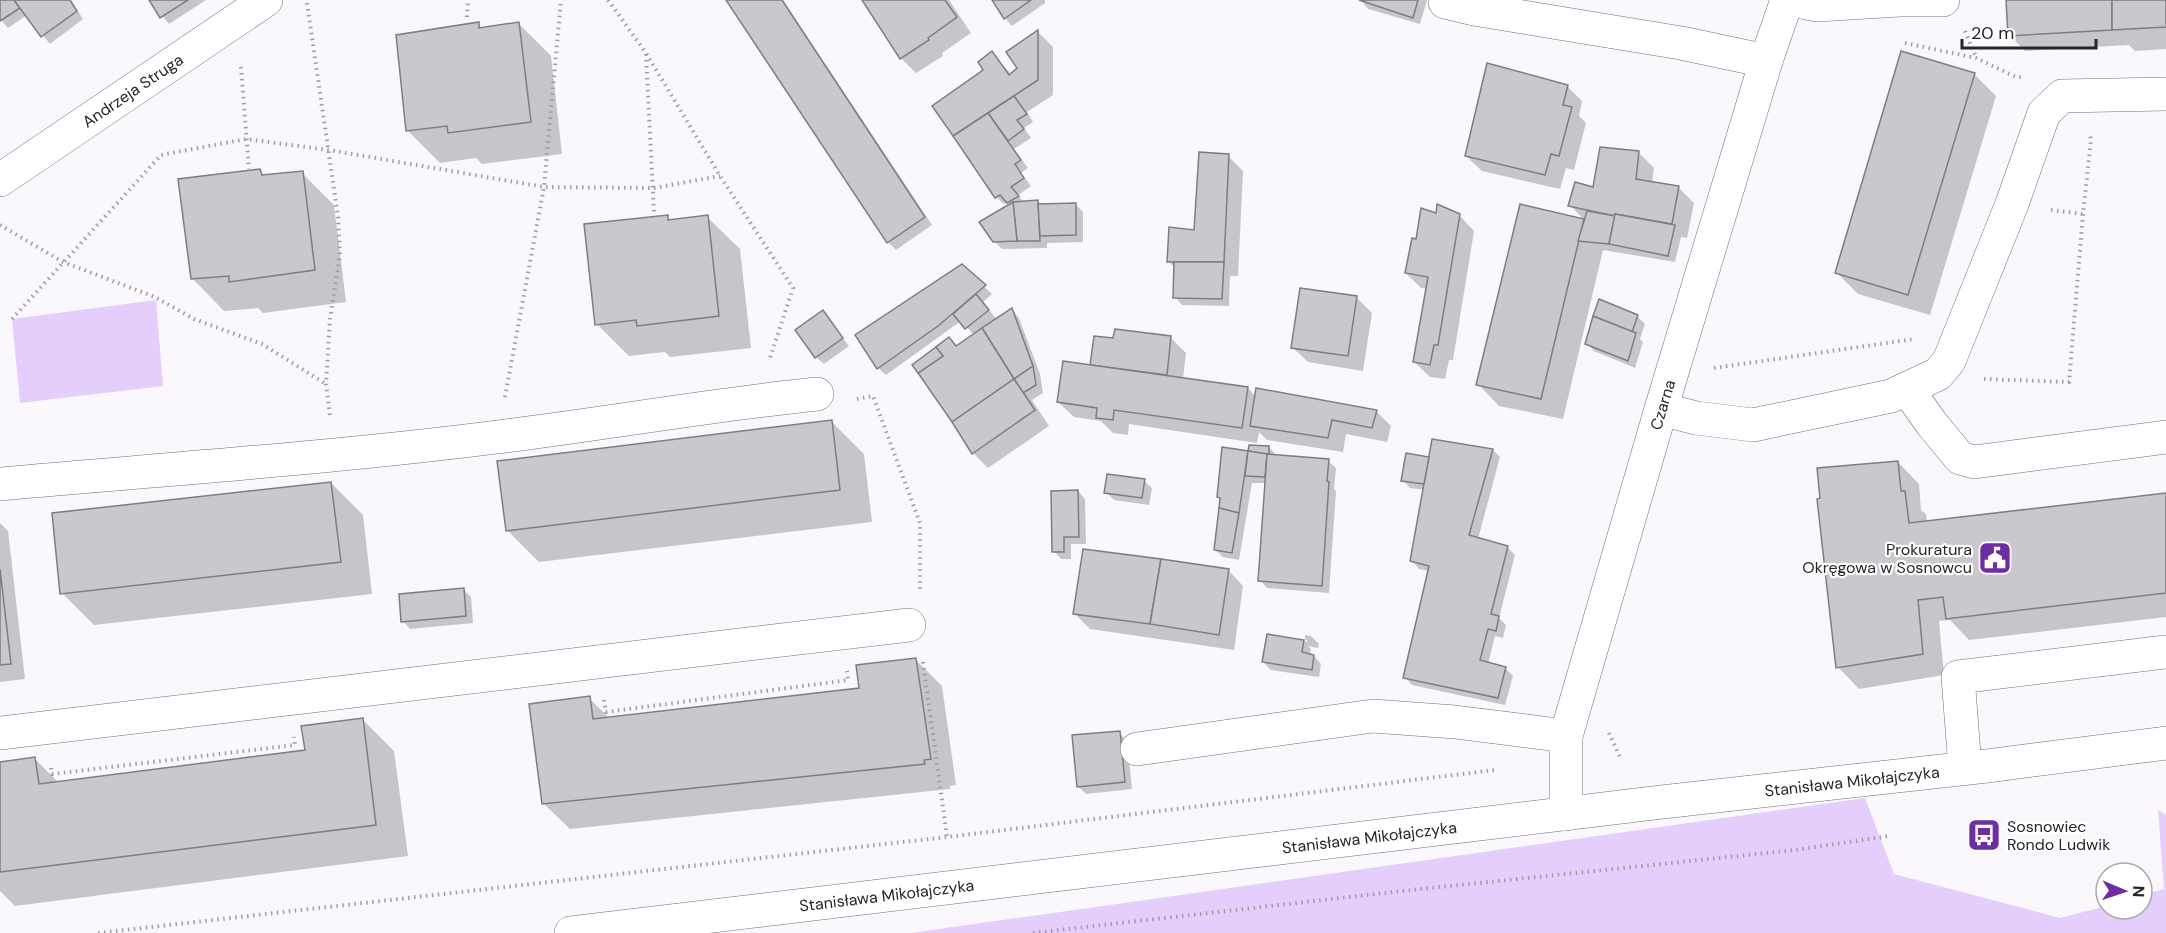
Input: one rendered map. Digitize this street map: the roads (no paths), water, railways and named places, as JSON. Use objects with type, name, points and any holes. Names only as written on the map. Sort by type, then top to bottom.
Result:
[{"type":"street","name":"Andrzeja Struga","points":[[0,180],[266,0]]},
{"type":"street","points":[[1445,0],[1445,2],[1474,9],[1681,43],[1766,61]]},
{"type":"street","name":"Czarna","points":[[1566,814],[1550,735],[1661,408],[1766,61],[1787,0]]},
{"type":"street","points":[[1792,0],[1817,5],[1944,0]]},
{"type":"street","points":[[1661,408],[1696,418],[1753,425],[1891,396],[1938,374],[1949,361],[2012,204],[2044,113],[2062,96],[2166,94]]},
{"type":"street","points":[[1907,389],[1960,458],[1974,462],[2166,437]]},
{"type":"street","points":[[0,484],[335,455],[497,437],[757,400],[817,394]]},
{"type":"street","points":[[0,733],[909,625]]},
{"type":"street","points":[[1965,767],[1958,677],[2166,652]]},
{"type":"street","points":[[1137,749],[1373,716],[1455,722],[1550,735]]},
{"type":"street","name":"Stanisława Mikołajczyka","points":[[572,933],[2166,743]]},
{"type":"place","name":"Prokuratura Okręgowa w Sosnowcu","points":[[1995,558]]},
{"type":"place","name":"Sosnowiec Rondo Ludwik","points":[[1984,835]]}]
